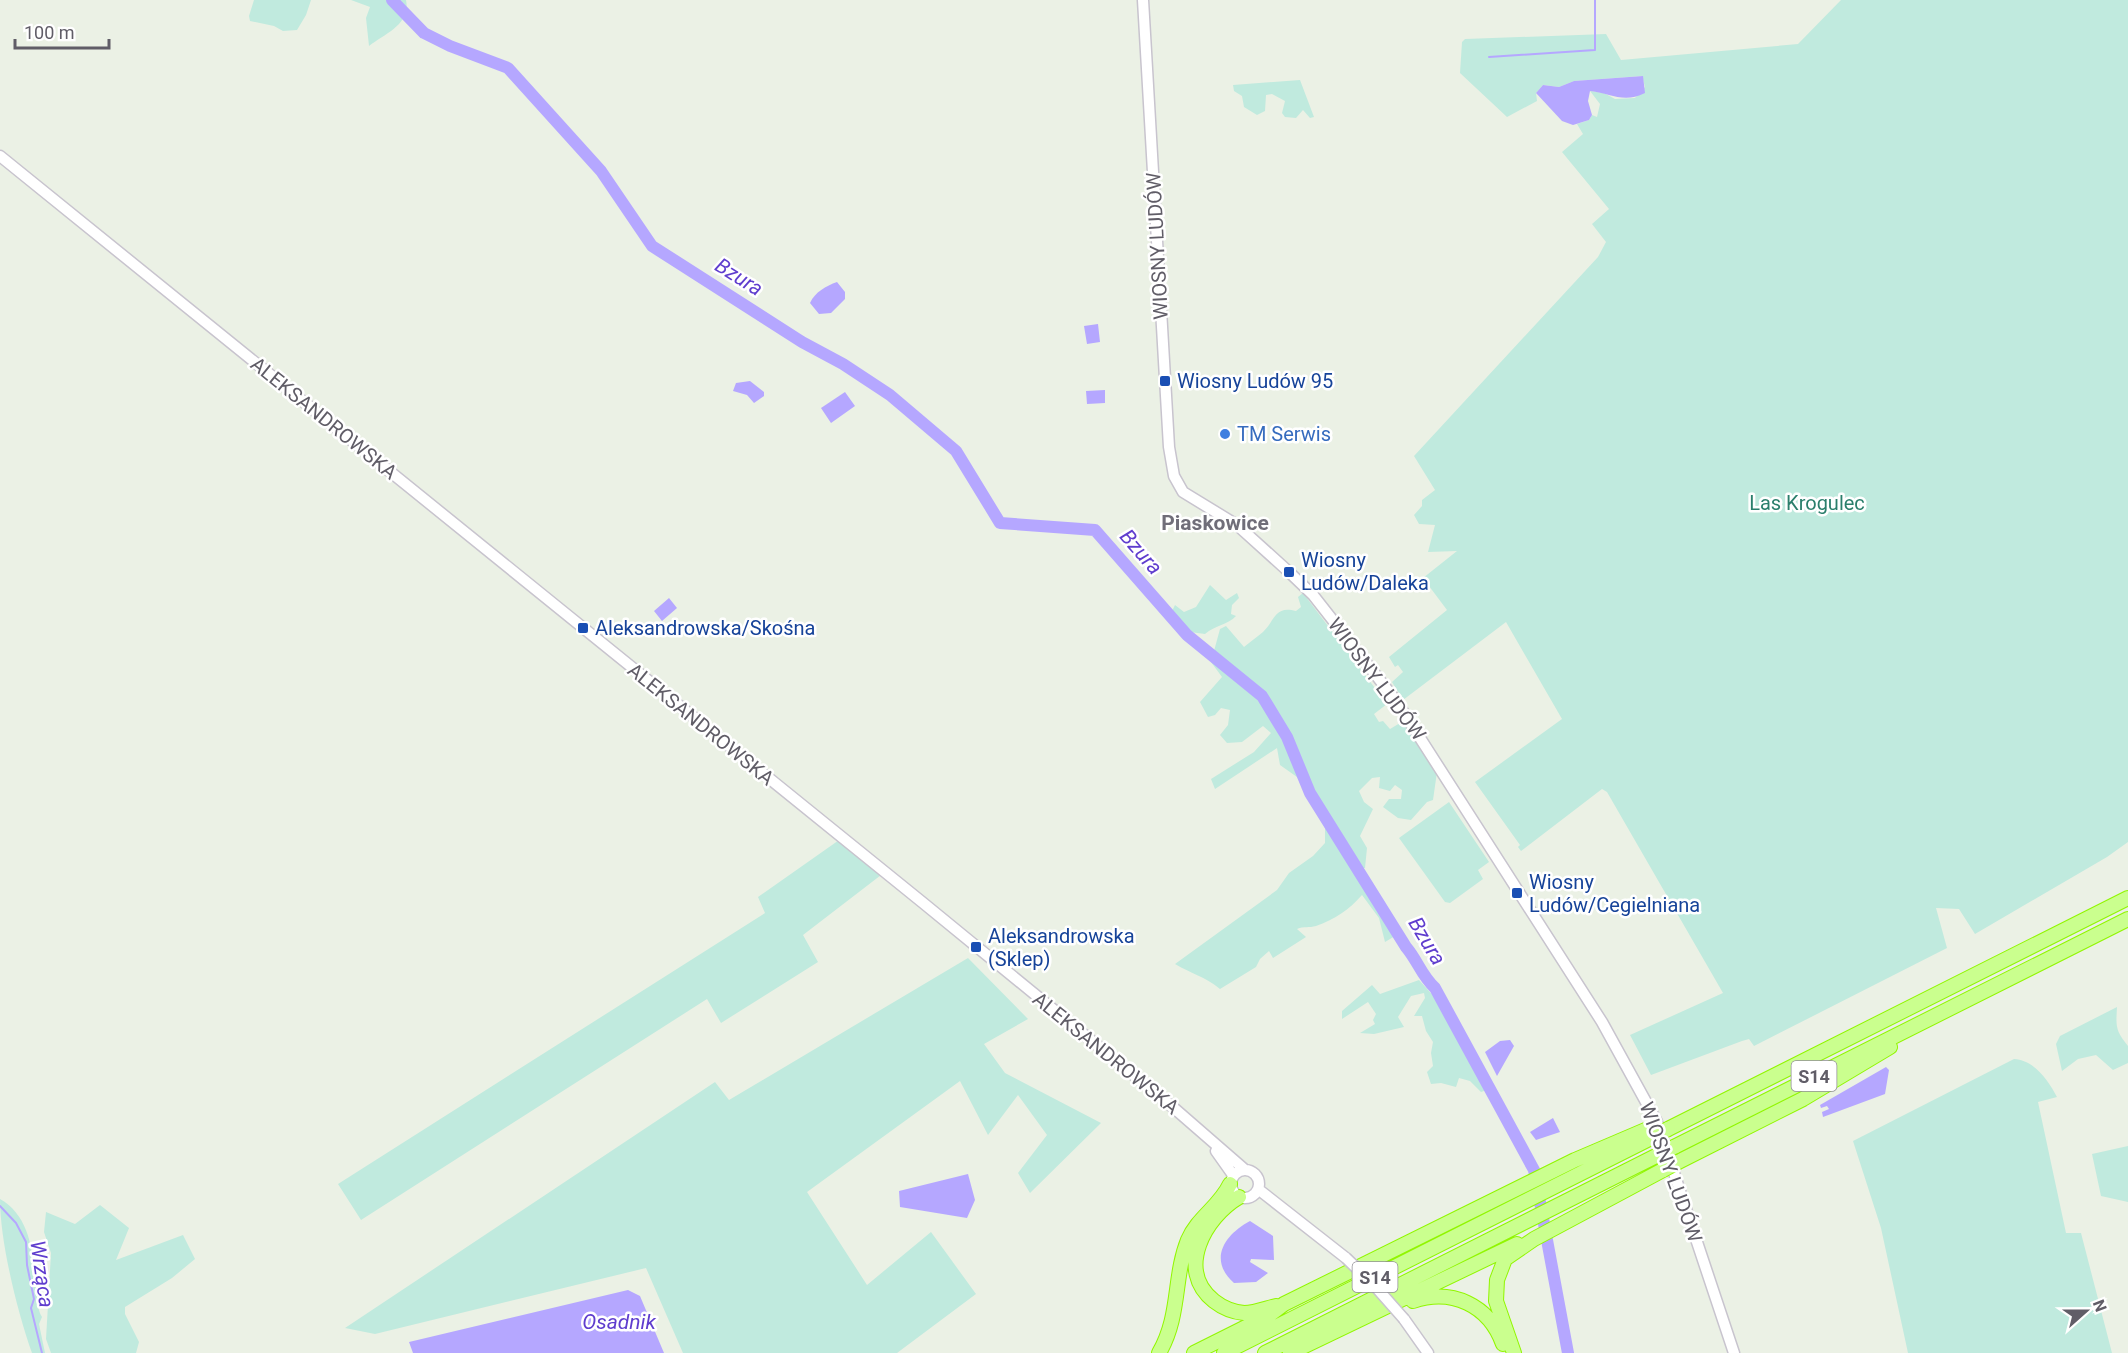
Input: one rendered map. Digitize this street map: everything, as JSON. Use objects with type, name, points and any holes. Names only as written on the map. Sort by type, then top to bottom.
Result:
[{"type":"highway","name":"S14","points":[[1224,1353],[1549,1190],[1651,1133],[1717,1104],[2128,898]]},
{"type":"highway","name":"S14","points":[[1265,1353],[2128,919]]},
{"type":"highway","points":[[1514,1353],[1496,1301],[1497,1280],[1505,1259],[1557,1226],[1803,1099],[1955,1006]]},
{"type":"highway","points":[[1194,1353],[1268,1316],[1284,1304],[1546,1174],[1651,1133]]},
{"type":"highway","points":[[1160,1353],[1174,1317],[1183,1255],[1189,1238],[1199,1223],[1224,1197],[1232,1180]]},
{"type":"highway","points":[[1250,1194],[1211,1222],[1201,1239],[1195,1256],[1197,1277],[1210,1297],[1225,1308],[1246,1313],[1284,1304]]},
{"type":"highway","points":[[1290,1353],[1374,1314],[1501,1250],[1534,1239]]},
{"type":"highway","points":[[1374,1314],[1433,1296],[1455,1298],[1469,1303],[1491,1320],[1499,1332],[1505,1353]]},
{"type":"main road","name":"WIOSNY LUDÓW","points":[[1143,0],[1168,447],[1176,482],[1192,499],[1237,525],[1313,596],[1418,730],[1517,893],[1602,1022],[1657,1122],[1734,1353]]},
{"type":"main road","name":"ALEKSANDROWSKA","points":[[0,156],[922,902],[1205,1136],[1244,1169],[1256,1175],[1250,1194],[1233,1192],[1232,1180],[1205,1136]]},
{"type":"main road","points":[[1232,1180],[1244,1169]]},
{"type":"main road","points":[[1250,1194],[1284,1211],[1346,1258],[1404,1319],[1428,1353]]},
{"type":"green space","points":[[254,0],[311,0],[306,15],[297,30],[283,31],[274,26],[250,21],[249,16]]},
{"type":"green space","points":[[351,0],[406,0],[407,8],[401,22],[396,27],[369,46],[366,18],[370,7]]},
{"type":"green space","name":"Las Krogulec","points":[[1841,0],[2128,0],[2128,842],[2107,857],[1975,934],[1959,909],[1936,908],[1947,948],[1754,1046],[1749,1039],[1651,1075],[1630,1035],[1723,993],[1607,792],[1602,789],[1521,851],[1518,847],[1520,845],[1475,782],[1562,719],[1506,622],[1403,700],[1392,682],[1403,672],[1398,665],[1395,667],[1389,657],[1447,610],[1423,578],[1457,551],[1428,552],[1435,525],[1419,524],[1414,515],[1422,506],[1422,500],[1435,490],[1414,456],[1598,257],[1606,242],[1592,224],[1609,209],[1562,152],[1583,134],[1577,124],[1589,120],[1592,115],[1597,117],[1600,104],[1590,91],[1604,93],[1615,99],[1635,98],[1645,87],[1642,76],[1574,81],[1559,87],[1543,85],[1536,93],[1537,101],[1507,117],[1460,73],[1462,42],[1465,39],[1606,34],[1621,60],[1798,44]]},
{"type":"green space","points":[[1300,80],[1314,117],[1310,118],[1303,110],[1296,118],[1285,117],[1282,113],[1285,101],[1272,94],[1266,95],[1265,111],[1257,115],[1244,107],[1242,96],[1234,91],[1233,85]]},
{"type":"green space","points":[[1210,585],[1226,600],[1237,593],[1239,598],[1232,605],[1231,614],[1236,616],[1205,634],[1190,632],[1172,611],[1175,605],[1184,612],[1196,607]]},
{"type":"green space","points":[[1303,593],[1387,704],[1374,714],[1379,722],[1383,721],[1390,729],[1405,720],[1437,772],[1433,800],[1427,802],[1411,820],[1398,818],[1383,807],[1389,799],[1401,799],[1402,790],[1395,785],[1390,791],[1379,788],[1380,777],[1372,778],[1359,791],[1364,802],[1373,809],[1360,836],[1367,848],[1365,868],[1354,868],[1395,936],[1385,942],[1379,918],[1362,895],[1329,921],[1297,929],[1306,937],[1273,958],[1269,951],[1260,959],[1256,967],[1220,989],[1175,964],[1277,890],[1289,873],[1313,856],[1325,843],[1325,828],[1320,815],[1297,777],[1280,765],[1277,748],[1215,789],[1211,779],[1254,752],[1271,733],[1263,726],[1242,742],[1227,743],[1220,735],[1228,725],[1230,710],[1221,708],[1215,715],[1208,717],[1200,702],[1222,677],[1211,662],[1220,629],[1226,626],[1244,647],[1267,628],[1279,612],[1296,611],[1301,607],[1298,597]]},
{"type":"green space","points":[[1449,802],[1489,862],[1478,870],[1483,879],[1450,903],[1445,902],[1399,838]]},
{"type":"green space","points":[[842,838],[885,872],[803,935],[818,962],[721,1023],[707,999],[361,1220],[338,1184],[765,913],[758,897]]},
{"type":"green space","points":[[968,958],[1028,1019],[984,1044],[1005,1073],[1101,1123],[1030,1193],[1018,1173],[1047,1135],[1018,1095],[988,1135],[960,1081],[807,1192],[867,1285],[931,1232],[976,1294],[897,1353],[683,1353],[646,1268],[375,1334],[345,1328],[715,1082],[729,1100]]},
{"type":"green space","points":[[1419,980],[1438,1001],[1487,1090],[1481,1092],[1470,1081],[1459,1078],[1456,1087],[1441,1083],[1431,1084],[1427,1072],[1433,1066],[1431,1053],[1433,1042],[1426,1031],[1422,1016],[1414,1016],[1425,998],[1424,993],[1411,996],[1398,1017],[1404,1027],[1374,1034],[1360,1033],[1375,1024],[1373,1020],[1376,1014],[1368,1002],[1342,1019],[1342,1011],[1372,985],[1380,994]]},
{"type":"green space","points":[[2117,1007],[2117,1028],[2128,1046],[2128,1063],[2113,1070],[2096,1055],[2078,1059],[2062,1071],[2056,1044],[2060,1036]]},
{"type":"green space","points":[[2014,1059],[2034,1067],[2045,1078],[2057,1097],[2038,1102],[2066,1233],[2081,1233],[2112,1353],[1908,1353],[1881,1228],[1853,1141]]},
{"type":"green space","points":[[2128,1146],[2128,1202],[2101,1196],[2092,1154]]},
{"type":"green space","points":[[0,1199],[17,1213],[30,1243],[38,1307],[42,1317],[39,1324],[45,1353],[32,1353],[21,1317],[6,1255]]},
{"type":"green space","points":[[100,1205],[129,1228],[116,1260],[183,1235],[195,1259],[172,1278],[125,1307],[125,1314],[139,1342],[136,1353],[51,1353],[46,1339],[51,1253],[44,1232],[46,1212],[75,1224]]},
{"type":"water","points":[[1643,76],[1645,93],[1630,98],[1590,91],[1588,101],[1592,115],[1589,120],[1573,125],[1562,121],[1536,93],[1543,85],[1559,87],[1574,81]]},
{"type":"water","points":[[837,282],[845,292],[845,299],[831,313],[819,314],[810,303],[812,299],[821,290]]},
{"type":"water","points":[[1098,324],[1100,342],[1087,344],[1084,326]]},
{"type":"water","points":[[750,381],[764,392],[764,396],[754,403],[747,395],[733,391],[736,383]]},
{"type":"water","points":[[1105,390],[1105,403],[1087,404],[1086,391]]},
{"type":"water","points":[[845,392],[855,406],[831,423],[821,408]]},
{"type":"water","points":[[669,598],[677,608],[662,621],[654,611]]},
{"type":"water","points":[[1510,1040],[1514,1046],[1497,1076],[1485,1052],[1500,1041]]},
{"type":"water","points":[[1886,1067],[1889,1070],[1885,1094],[1823,1117],[1822,1112],[1829,1109],[1827,1106],[1821,1108],[1820,1105]]},
{"type":"water","points":[[1553,1118],[1560,1132],[1536,1140],[1530,1132]]},
{"type":"water","points":[[968,1174],[975,1200],[967,1218],[900,1207],[899,1191]]},
{"type":"water","points":[[1250,1221],[1273,1236],[1274,1260],[1251,1259],[1250,1262],[1268,1273],[1256,1282],[1234,1283],[1222,1266],[1222,1249],[1233,1233]]},
{"type":"water","name":"Osadnik","points":[[628,1290],[640,1296],[664,1353],[413,1353],[409,1342]]},
{"type":"waterway","name":"Bzura","points":[[392,0],[424,33],[450,46],[508,68],[601,171],[652,246],[890,395],[956,451],[1000,523],[1095,530],[1187,635],[1262,696],[1287,737],[1310,793],[1406,947],[1435,988],[1534,1170],[1568,1353]]},
{"type":"waterway","points":[[1489,57],[1595,50],[1595,0]]},
{"type":"waterway","name":"Wrząca","points":[[0,1206],[16,1223],[26,1242],[27,1265],[34,1299],[31,1308],[42,1353]]},
{"type":"place","name":"Wiosny Ludów 95","points":[[1165,381]]},
{"type":"place","name":"TM Serwis","points":[[1225,434]]},
{"type":"place","name":"Wiosny Ludów/Daleka","points":[[1289,572]]},
{"type":"place","name":"Aleksandrowska/Skośna","points":[[583,628]]},
{"type":"place","name":"Wiosny Ludów/Cegielniana","points":[[1517,893]]},
{"type":"place","name":"Aleksandrowska (Sklep)","points":[[976,947]]},
{"type":"district","name":"Piaskowice","points":[[1215,523]]}]
